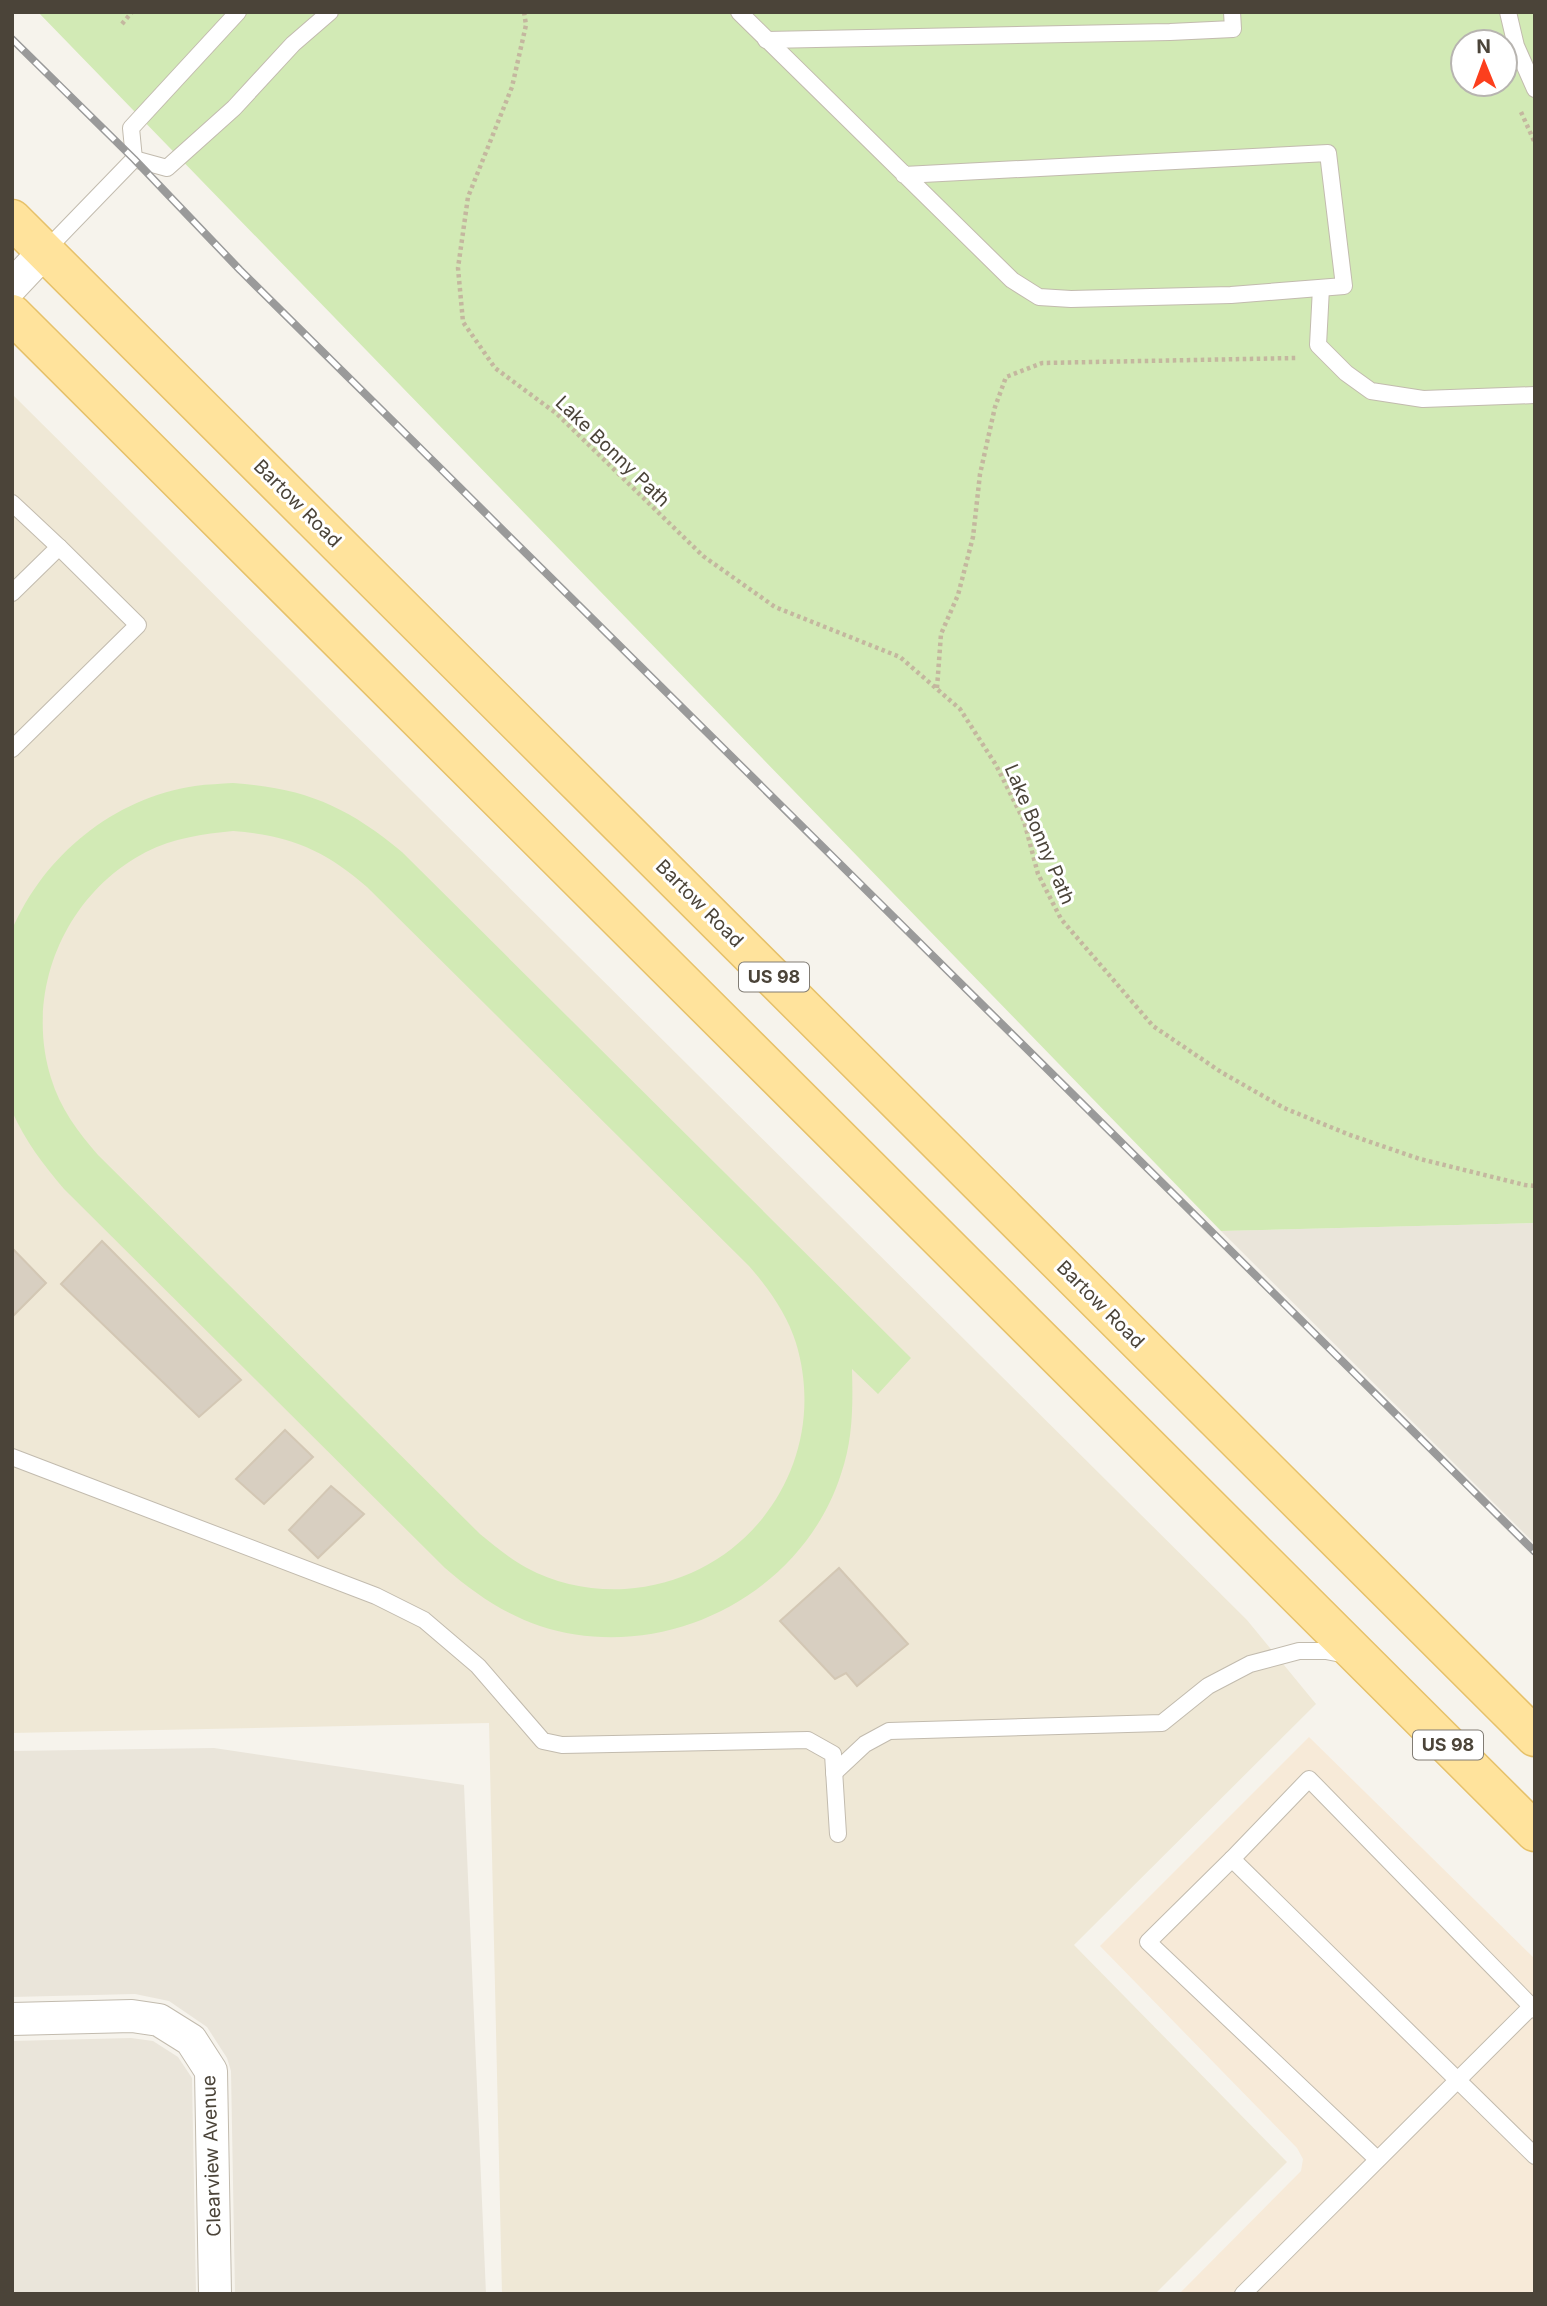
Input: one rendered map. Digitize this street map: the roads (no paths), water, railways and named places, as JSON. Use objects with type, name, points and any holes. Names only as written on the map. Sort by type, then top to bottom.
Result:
[{"type":"main road","name":"Bartow Road","points":[[12,219],[1535,1737]]},
{"type":"main road","name":"US 98","points":[[12,314],[1535,1832]]},
{"type":"street","points":[[12,286],[45,251]]},
{"type":"street","name":"Clearview Avenue","points":[[12,2020],[132,2016],[159,2020],[191,2040],[211,2071],[215,2294]]},
{"type":"lane","points":[[45,251],[134,159],[131,128],[238,12]]},
{"type":"lane","points":[[134,159],[167,168],[234,108],[293,44],[330,12]]},
{"type":"lane","points":[[739,12],[766,40],[904,175],[1012,280],[1040,297],[1071,299],[1231,295],[1344,286],[1328,153],[904,175]]},
{"type":"lane","points":[[766,40],[1156,33],[1233,29],[1232,12]]},
{"type":"lane","points":[[1508,12],[1516,47],[1535,89]]},
{"type":"lane","points":[[1321,288],[1318,345],[1346,373],[1371,391],[1423,399],[1535,395]]},
{"type":"lane","points":[[12,503],[138,625],[12,749]]},
{"type":"lane","points":[[12,593],[58,547]]},
{"type":"lane","points":[[12,1457],[376,1597],[424,1619],[478,1666],[543,1741],[562,1745],[808,1740],[832,1754],[838,1834]]},
{"type":"lane","points":[[834,1773],[865,1744],[889,1731],[1162,1723],[1208,1686],[1250,1664],[1299,1651],[1326,1651],[1362,1658]]},
{"type":"lane","points":[[1243,2294],[1457,2080],[1533,2008],[1310,1779],[1148,1942],[1377,2159]]},
{"type":"lane","points":[[1232,1858],[1535,2156]]},
{"type":"railway","points":[[12,39],[134,159],[240,270],[1535,1552]]}]
